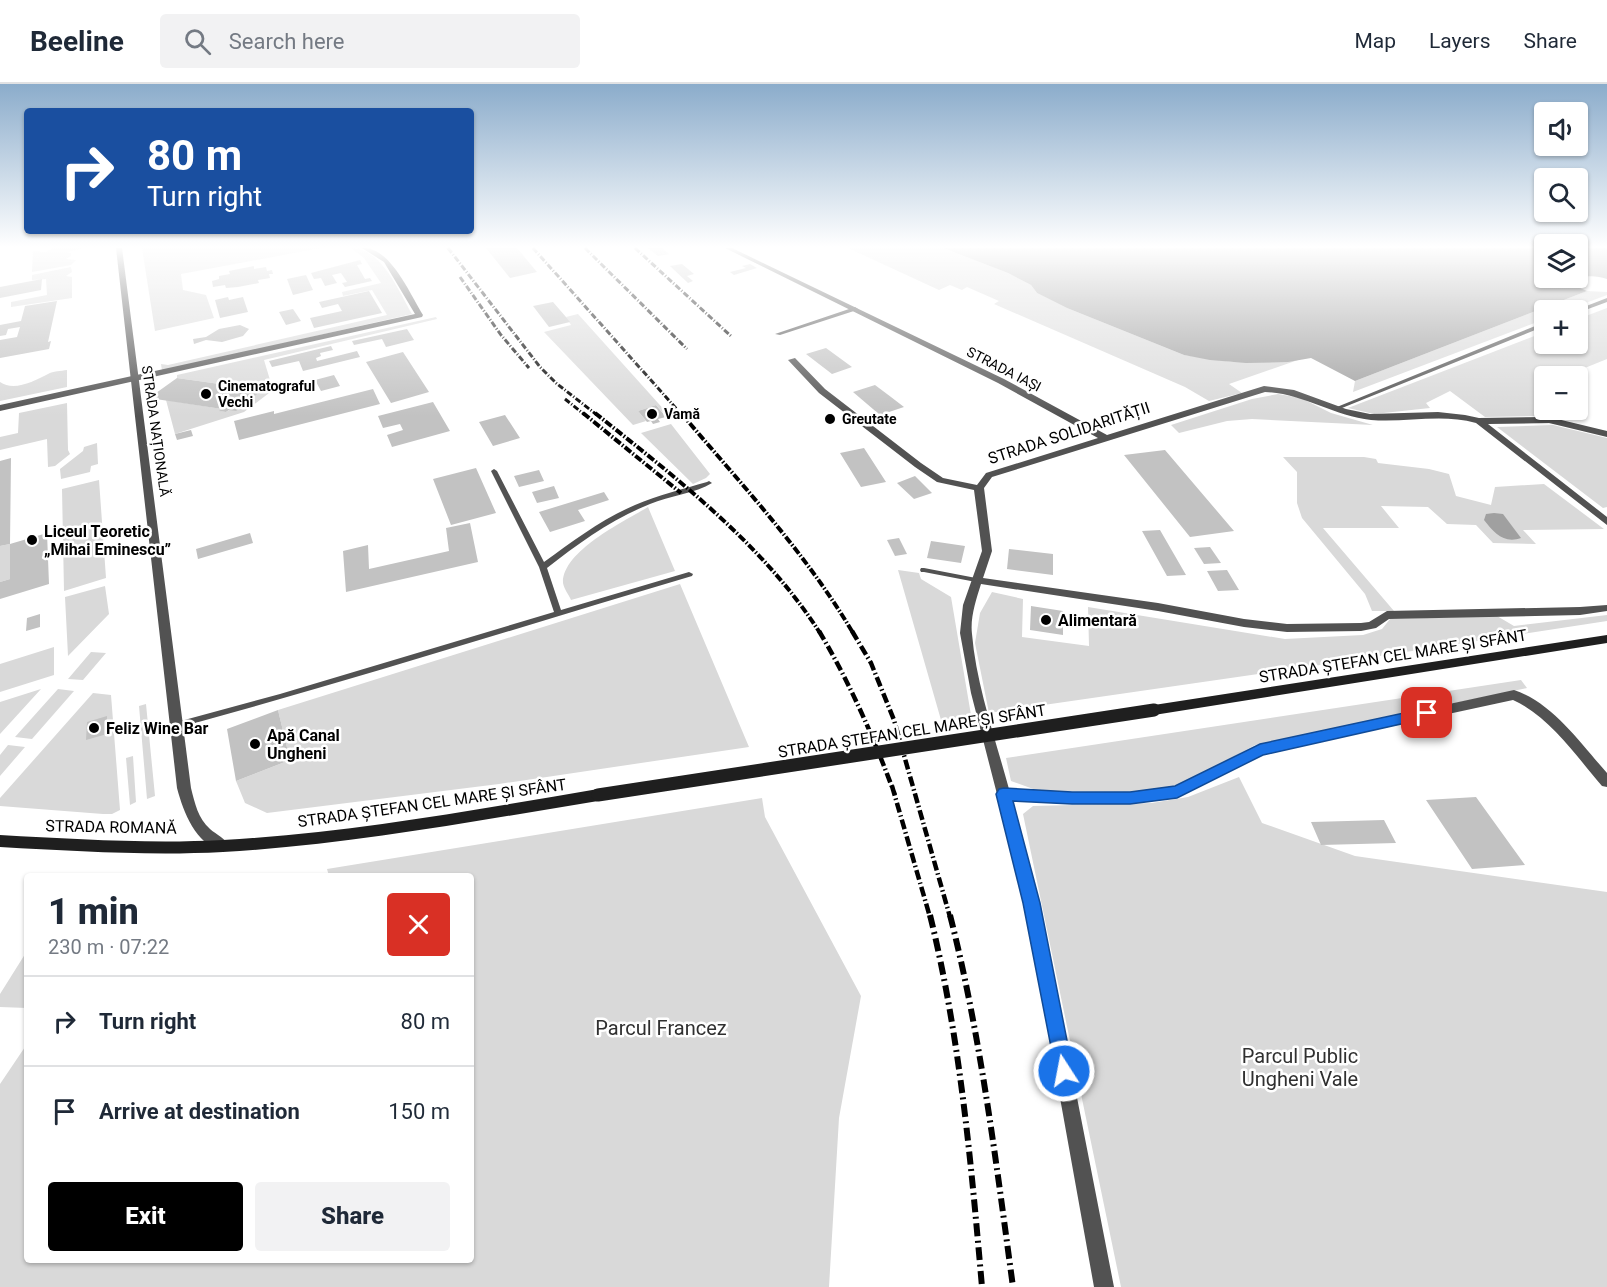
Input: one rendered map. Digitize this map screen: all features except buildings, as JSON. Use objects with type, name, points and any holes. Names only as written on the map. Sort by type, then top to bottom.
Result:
[{"type":"main road","name":"STRADA ȘTEFAN CEL MARE ȘI SFÂNT","points":[[222,846],[338,835],[1154,711],[1607,639]]},
{"type":"main road","name":"STRADA ROMANĂ","points":[[0,841],[115,847],[222,846]]},
{"type":"street","name":"STRADA NAȚIONALĂ","points":[[125,304],[157,551],[184,788],[191,815],[205,834],[222,846]]},
{"type":"street","points":[[0,408],[419,315],[413,304]]},
{"type":"street","name":"STRADA IAȘI","points":[[845,304],[1001,381],[1105,438]]},
{"type":"street","points":[[792,360],[822,391],[918,465],[940,480],[979,489]]},
{"type":"street","name":"STRADA SOLIDARITĂȚII","points":[[1104,1287],[1032,903],[977,693],[966,633],[969,605],[987,551],[979,489],[989,475],[1264,389],[1279,388],[1300,393],[1335,409],[1369,417],[1444,414],[1479,421],[1549,420],[1607,434]]},
{"type":"street","name":"STRADA SOLIDARITĂȚII","points":[[1479,421],[1607,522]]},
{"type":"street","name":"STRADA ȘTEFAN CEL MARE ȘI SFÂNT","points":[[976,580],[1287,628],[1361,627],[1372,625],[1387,615],[1580,611],[1607,608]]},
{"type":"street","points":[[1004,794],[1072,798],[1130,798],[1177,791],[1260,750],[1514,695],[1529,700],[1543,713],[1607,782]]},
{"type":"lane","points":[[778,334],[855,309]]},
{"type":"lane","points":[[1335,409],[1534,328]]},
{"type":"lane","points":[[494,471],[543,567],[558,614]]},
{"type":"lane","points":[[543,567],[589,533],[616,518],[650,502],[709,483]]},
{"type":"lane","name":"STRADA ȘTEFAN CEL MARE ȘI SFÂNT","points":[[924,570],[976,580]]},
{"type":"lane","points":[[177,725],[280,697],[689,574]]},
{"type":"green space","points":[[11,304],[30,304],[11,307]]},
{"type":"green space","points":[[151,304],[209,304],[214,318],[155,331]]},
{"type":"green space","points":[[380,304],[407,304],[412,314],[162,371],[161,364],[168,365],[387,315]]},
{"type":"green space","points":[[994,304],[1059,304],[1184,355],[1232,362],[1298,360],[1229,384],[1242,393],[1209,401],[1185,387]]},
{"type":"green space","points":[[1607,308],[1607,359],[1588,367],[1534,366],[1534,416],[1485,417],[1450,391],[1426,403],[1430,408],[1374,414],[1348,408],[1534,336],[1534,354],[1588,354],[1588,315]]},
{"type":"green space","points":[[1534,312],[1534,323],[1353,392],[1355,381]]},
{"type":"green space","points":[[578,314],[667,413],[664,414],[656,405],[638,411],[646,421],[633,425],[544,332],[571,325],[566,317]]},
{"type":"green space","points":[[436,317],[437,319],[264,360],[273,390],[244,412],[175,434],[166,400],[222,409],[220,411],[226,412],[261,391],[256,390],[258,387],[248,388],[177,378],[177,375]]},
{"type":"green space","points":[[67,370],[67,387],[0,401],[0,382],[18,386],[52,372]]},
{"type":"green space","points":[[1278,394],[1301,398],[1331,413],[1373,425],[1252,419],[1227,421],[1179,433],[1171,425],[1252,399]]},
{"type":"green space","points":[[67,403],[70,454],[55,466],[48,467],[47,439],[0,450],[0,437],[18,433],[19,413]]},
{"type":"green space","points":[[671,424],[710,474],[706,478],[693,484],[641,433]]},
{"type":"green space","points":[[1553,425],[1607,438],[1607,507],[1603,508],[1497,427]]},
{"type":"green space","points":[[97,443],[98,464],[91,466],[90,472],[61,479],[60,469],[83,451],[84,447]]},
{"type":"green space","points":[[1283,457],[1364,457],[1376,459],[1378,463],[1429,469],[1449,474],[1456,496],[1491,505],[1495,487],[1544,484],[1604,529],[1523,530],[1536,544],[1493,543],[1476,525],[1447,524],[1428,507],[1381,506],[1399,528],[1323,528],[1394,611],[1372,611],[1365,594],[1302,518],[1297,503],[1297,472]]},
{"type":"green space","points":[[99,480],[106,578],[64,591],[62,489]]},
{"type":"green space","points":[[648,507],[675,571],[571,600],[563,583],[565,571],[573,560],[596,538]]},
{"type":"green space","points":[[10,544],[10,579],[0,582],[0,546]]},
{"type":"green space","points":[[898,570],[919,573],[921,579],[951,597],[971,715],[941,720]]},
{"type":"green space","points":[[680,584],[749,747],[499,784],[267,813],[245,803],[236,781],[290,760],[278,710]]},
{"type":"green space","points":[[105,586],[109,614],[68,656],[65,597]]},
{"type":"green space","points":[[992,592],[1023,599],[1022,637],[1089,646],[1088,607],[1285,639],[1363,635],[1382,629],[1390,619],[1497,616],[1514,626],[1607,615],[1607,621],[989,713],[975,643],[980,613]]},
{"type":"green space","points":[[54,647],[54,675],[0,692],[0,664]]},
{"type":"green space","points":[[91,652],[106,653],[83,680],[68,679]]},
{"type":"green space","points":[[1521,680],[1527,688],[1255,745],[1195,778],[1167,789],[1130,792],[1039,791],[1011,781],[1006,758]]},
{"type":"green space","points":[[41,689],[0,734],[0,702]]},
{"type":"green space","points":[[58,689],[74,691],[32,739],[15,737]]},
{"type":"green space","points":[[93,693],[111,695],[120,810],[112,814],[103,814],[0,806],[0,798]]},
{"type":"green space","points":[[146,704],[155,796],[147,799],[139,706]]},
{"type":"green space","points":[[8,745],[25,747],[0,776],[0,755]]},
{"type":"green space","points":[[133,756],[136,802],[130,805],[126,758]]},
{"type":"green space","name":"Parcul Public Ungheni Vale","points":[[1239,777],[1262,823],[1355,856],[1607,892],[1607,1287],[1121,1287],[1023,814],[1033,806],[1152,803],[1188,797]]},
{"type":"green space","name":"Parcul Francez","points":[[762,798],[765,817],[861,996],[839,1118],[829,1287],[0,1287],[0,1084],[24,1048],[24,1263],[474,1263],[474,873],[328,873],[327,869]]},
{"type":"green space","points":[[24,956],[24,1008],[0,1007],[0,994]]},
{"type":"shaded area","points":[[1059,304],[1534,304],[1534,312],[1355,381],[1311,358],[1288,362],[1246,363],[1184,355]]},
{"type":"shaded area","points":[[1486,514],[1503,514],[1521,538],[1509,540],[1496,533],[1484,520]]},
{"type":"railway","points":[[479,304],[529,368]]},
{"type":"railway","points":[[491,304],[540,367],[556,383],[597,415]]},
{"type":"railway","points":[[583,304],[682,415]]},
{"type":"railway","points":[[642,304],[687,349]]},
{"type":"railway","points":[[696,304],[732,337]]},
{"type":"railway","points":[[565,399],[585,415]]},
{"type":"railway","points":[[583,413],[681,493]]},
{"type":"railway","points":[[595,413],[687,488],[745,542],[798,601],[820,633]]},
{"type":"railway","points":[[681,413],[794,547],[835,603],[853,633]]},
{"type":"railway","points":[[819,631],[861,711],[893,791]]},
{"type":"railway","points":[[852,631],[871,663],[894,720],[950,917]]},
{"type":"railway","points":[[892,786],[893,791]]},
{"type":"railway","points":[[893,791],[895,795]]},
{"type":"railway","points":[[893,791],[930,917]]},
{"type":"railway","points":[[930,915],[957,1053],[969,1147],[982,1287]]},
{"type":"railway","points":[[950,915],[979,1053],[1013,1287]]},
{"type":"place","name":"Cinematograful Vechi","points":[[206,394]]},
{"type":"place","name":"Vamă","points":[[652,414]]},
{"type":"place","name":"Greutate","points":[[830,419]]},
{"type":"place","name":"Liceul Teoretic „Mihai Eminescu”","points":[[32,540]]},
{"type":"place","name":"Alimentară","points":[[1046,620]]},
{"type":"place","name":"Feliz Wine Bar","points":[[94,728]]},
{"type":"place","name":"Apă Canal Ungheni","points":[[255,744]]},
{"type":"route","points":[[1064,1071],[1032,903],[1004,794],[1072,798],[1130,798],[1177,791],[1260,750],[1427,713]]}]
